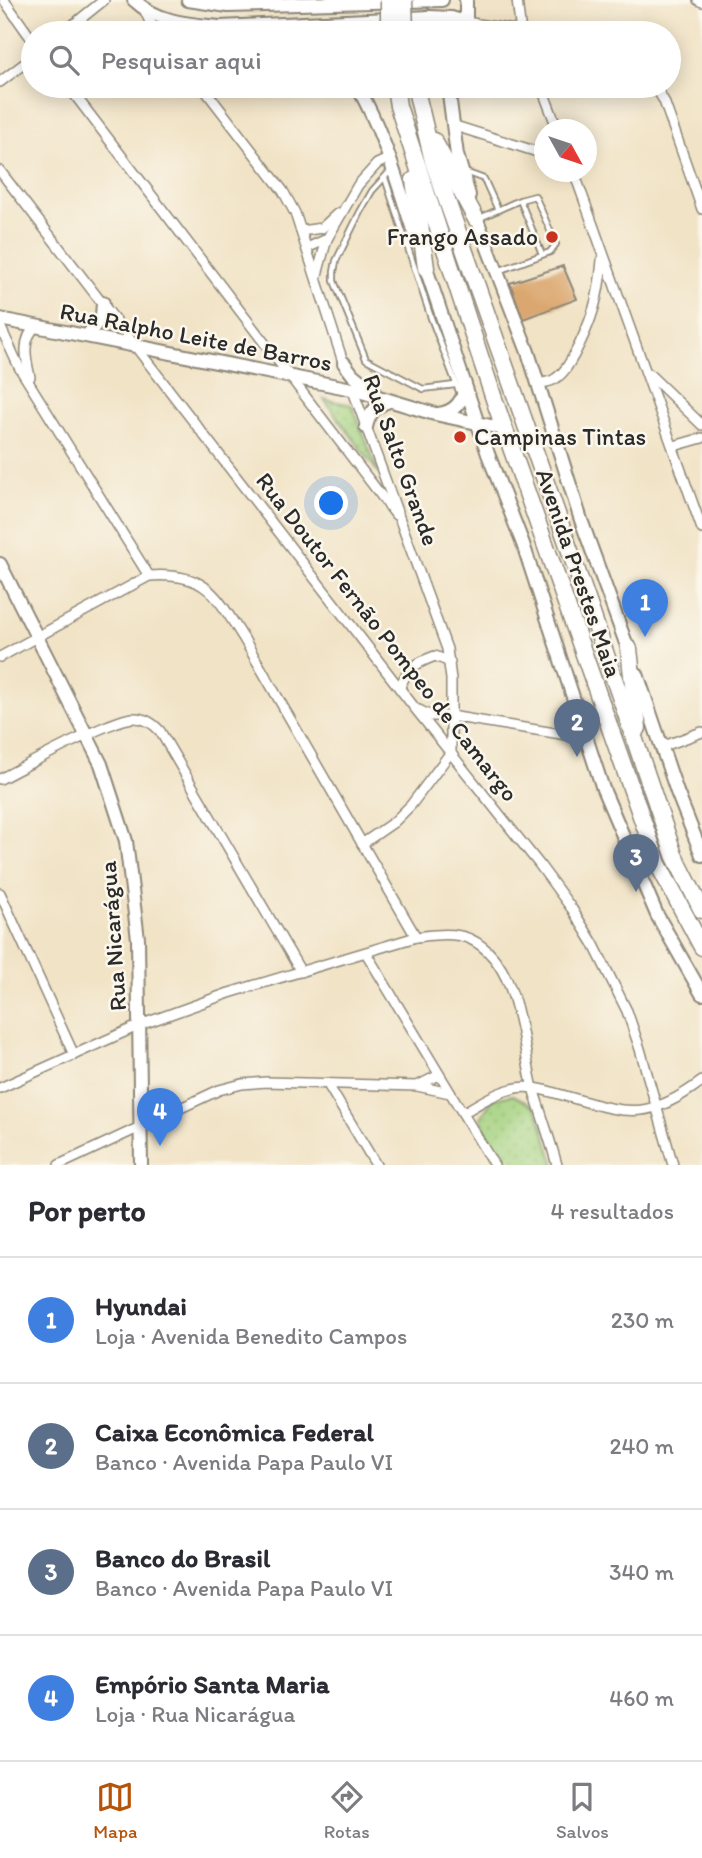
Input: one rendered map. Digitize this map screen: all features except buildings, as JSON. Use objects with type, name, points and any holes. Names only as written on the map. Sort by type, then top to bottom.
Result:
[{"type":"highway","points":[[389,0],[389,21]]},
{"type":"highway","points":[[404,0],[405,21]]},
{"type":"highway","name":"Avenida Prestes Maia","points":[[397,98],[505,429],[658,864],[702,947]]},
{"type":"highway","name":"Avenida Prestes Maia","points":[[418,98],[437,174],[674,855],[701,908]]},
{"type":"highway","points":[[419,98],[437,148],[476,219]]},
{"type":"highway","points":[[398,106],[412,166],[426,268]]},
{"type":"highway","points":[[629,649],[642,761]]},
{"type":"street","points":[[4,0],[21,24]]},
{"type":"street","points":[[78,21],[104,0]]},
{"type":"street","points":[[188,0],[228,6],[276,2],[339,5],[440,1],[451,18]]},
{"type":"street","points":[[466,0],[466,21]]},
{"type":"street","points":[[517,0],[519,21]]},
{"type":"street","points":[[142,3],[171,21]]},
{"type":"street","points":[[142,3],[150,21]]},
{"type":"street","points":[[327,21],[329,13],[339,5]]},
{"type":"street","points":[[512,21],[518,15]]},
{"type":"street","points":[[414,21],[451,18],[462,21]]},
{"type":"street","points":[[0,82],[21,66]]},
{"type":"street","points":[[77,98],[402,522]]},
{"type":"street","name":"Rua Salto Grande","points":[[211,98],[283,191],[301,231],[352,389],[447,649],[450,662],[450,752]]},
{"type":"street","points":[[363,98],[374,120],[426,268],[460,383],[462,399],[449,412],[435,414]]},
{"type":"street","points":[[449,98],[462,172],[476,219],[528,352],[581,520],[702,855]]},
{"type":"street","points":[[546,98],[554,119]]},
{"type":"street","points":[[662,98],[702,209]]},
{"type":"street","points":[[452,125],[534,151]]},
{"type":"street","points":[[316,276],[327,239],[344,206],[367,173],[377,164],[389,168]]},
{"type":"street","name":"Rua Doutor Fernão Pompeo de Camargo","points":[[0,171],[572,909],[593,943],[627,1011],[673,1165]]},
{"type":"street","points":[[577,182],[702,529]]},
{"type":"street","points":[[301,231],[322,228],[344,206]]},
{"type":"street","points":[[307,248],[327,239]]},
{"type":"street","points":[[537,383],[552,381],[560,375],[569,365],[585,335],[596,308],[603,255]]},
{"type":"street","points":[[87,336],[102,316],[103,303]]},
{"type":"street","name":"Rua Ralpho Leite de Barros","points":[[0,318],[352,389],[435,414],[505,429]]},
{"type":"street","points":[[0,326],[12,354],[149,576]]},
{"type":"street","points":[[30,382],[26,342],[36,326]]},
{"type":"street","points":[[344,363],[364,385],[389,401]]},
{"type":"street","points":[[645,369],[702,425]]},
{"type":"street","points":[[460,383],[480,424],[488,454],[523,544],[603,789],[657,915],[702,994]]},
{"type":"street","points":[[366,427],[376,407],[389,401]]},
{"type":"street","points":[[674,446],[702,438]]},
{"type":"street","name":"Rua Nicarágua","points":[[1,571],[87,734],[101,765],[126,841],[136,908],[141,1165]]},
{"type":"street","points":[[0,657],[149,576],[169,575],[197,580],[221,603],[416,937]]},
{"type":"street","points":[[400,688],[407,670],[414,664],[435,656],[450,662]]},
{"type":"street","points":[[414,707],[431,716],[450,716],[586,738]]},
{"type":"street","points":[[0,779],[87,734],[131,718],[154,724],[301,972]]},
{"type":"street","points":[[661,747],[702,732]]},
{"type":"street","points":[[362,844],[394,822],[411,805],[450,752]]},
{"type":"street","points":[[0,893],[74,1055]]},
{"type":"street","points":[[0,1088],[140,1025],[229,993],[416,937],[448,934],[469,939],[487,951],[502,968],[517,1013],[533,1087],[557,1165]]},
{"type":"street","points":[[366,953],[494,1165]]},
{"type":"street","points":[[417,1086],[439,1075]]},
{"type":"street","points":[[463,1113],[512,1088],[533,1087],[621,1111],[657,1108],[680,1097],[702,1081]]},
{"type":"street","points":[[327,1083],[376,1165]]},
{"type":"street","points":[[59,1165],[219,1090],[242,1084],[417,1086],[450,1093]]},
{"type":"lane","points":[[389,168],[460,383],[423,389],[366,359],[334,281],[334,272],[342,248],[372,191],[389,168]]},
{"type":"lane","points":[[462,172],[484,178],[498,210]]},
{"type":"lane","points":[[476,219],[533,195],[537,198],[556,244],[553,250],[498,271]]},
{"type":"lane","points":[[520,200],[542,255]]},
{"type":"green space","points":[[324,399],[352,405],[379,474]]},
{"type":"green space","points":[[513,1095],[536,1107],[555,1165],[504,1165],[488,1139],[481,1117],[493,1099]]},
{"type":"place","name":"Frango Assado","points":[[552,237]]},
{"type":"place","name":"Campinas Tintas","points":[[460,437]]},
{"type":"place","name":"Hyundai","points":[[645,637]]},
{"type":"place","name":"Caixa Econômica Federal","points":[[577,757]]},
{"type":"place","name":"Banco do Brasil","points":[[636,892]]},
{"type":"place","name":"Empório Santa Maria","points":[[160,1146]]}]
